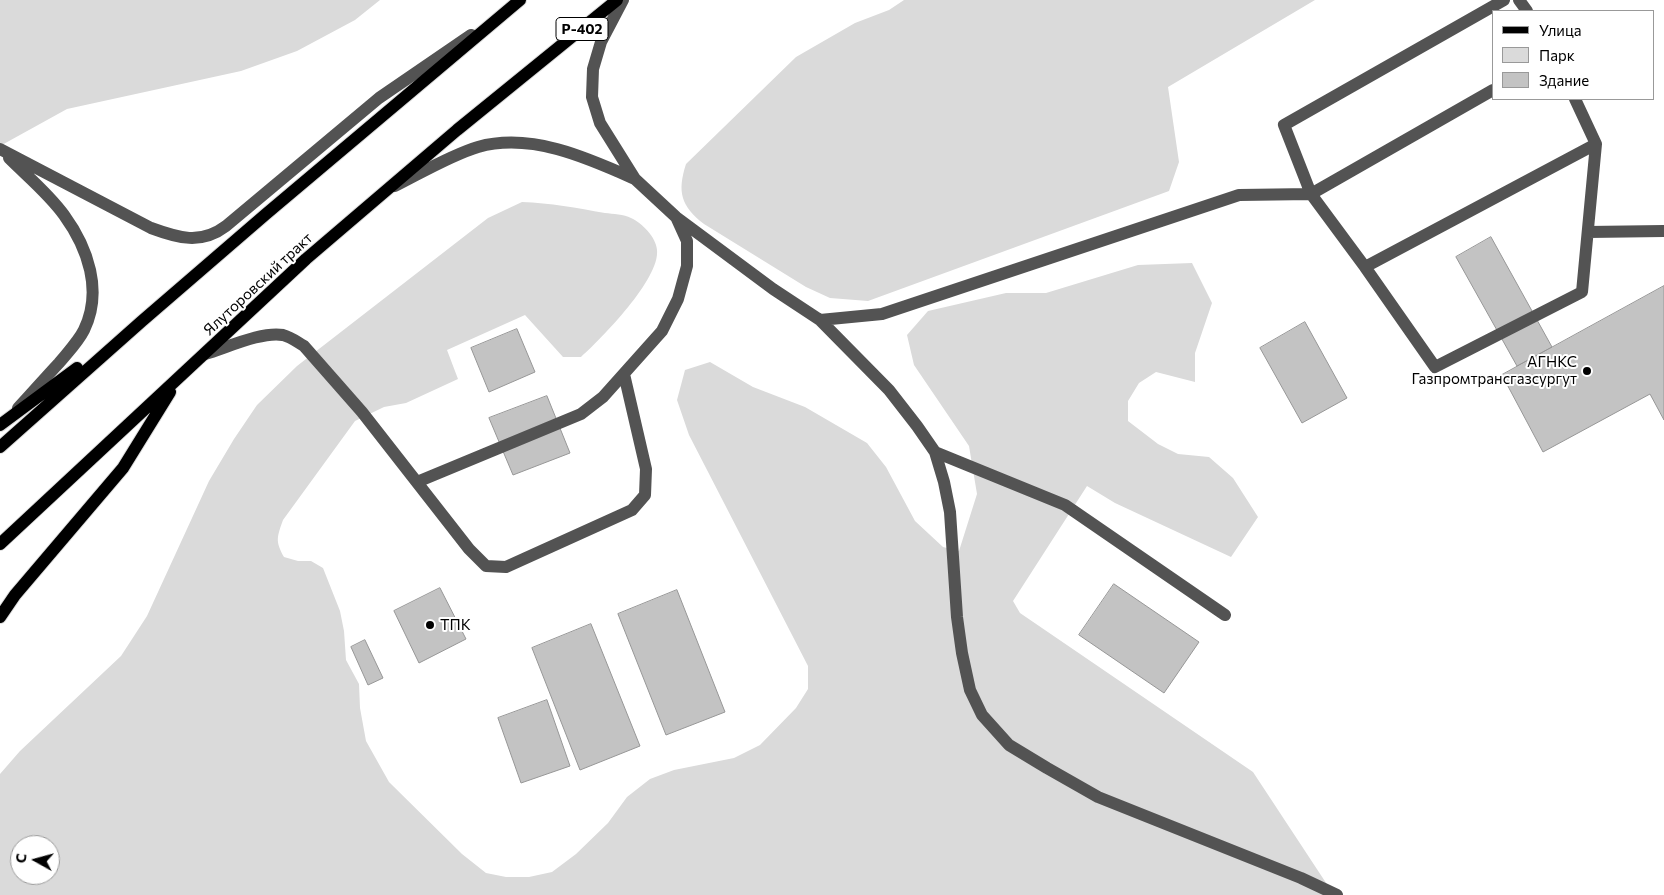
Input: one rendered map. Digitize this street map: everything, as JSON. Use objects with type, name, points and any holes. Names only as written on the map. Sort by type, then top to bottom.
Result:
[{"type":"main road","points":[[0,447],[266,214],[520,0]]},
{"type":"main road","name":"Ялуторовский тракт","points":[[0,544],[306,259],[457,130],[617,0]]},
{"type":"main road","points":[[3,424],[142,321]]},
{"type":"main road","points":[[0,617],[15,595],[123,468],[178,379]]},
{"type":"street","points":[[623,0],[601,42],[593,69],[592,97],[600,123],[635,179],[676,217],[773,289],[820,320],[889,390],[917,426],[934,452],[944,482],[950,512],[957,617],[962,653],[970,690],[982,715],[1009,744],[1098,797],[1302,878],[1337,895]]},
{"type":"street","points":[[1504,0],[1284,125],[1311,194],[1435,367],[1582,292],[1596,144],[1575,100]]},
{"type":"street","points":[[0,149],[151,228],[176,237],[201,238],[218,232],[226,226],[379,98],[504,13]]},
{"type":"street","points":[[820,320],[882,314],[1239,195],[1311,194],[1492,91]]},
{"type":"street","points":[[386,191],[443,162],[478,147],[508,144],[528,144],[581,156],[635,179]]},
{"type":"street","points":[[1365,267],[1596,144]]},
{"type":"street","points":[[0,149],[64,214],[76,233],[92,273],[90,316],[84,330],[74,346],[3,424]]},
{"type":"street","points":[[417,482],[581,414],[603,397],[662,331],[678,299],[687,266],[687,241],[676,217]]},
{"type":"street","points":[[1588,232],[1664,231]]},
{"type":"street","points":[[205,354],[264,335],[284,335],[304,346],[362,412],[469,549],[486,566],[506,567],[632,510],[645,495],[646,469],[624,374]]},
{"type":"street","points":[[934,452],[1066,506],[1225,615]]},
{"type":"green space","points":[[0,0],[380,0],[355,20],[297,51],[241,71],[67,109],[0,146]]},
{"type":"green space","points":[[904,0],[1315,0],[1168,87],[1179,162],[1169,191],[868,301],[830,298],[806,287],[704,224],[690,211],[683,198],[683,174],[686,164],[796,57],[855,23],[889,10]]},
{"type":"green space","points":[[522,202],[625,216],[640,223],[654,240],[657,250],[655,262],[640,292],[615,322],[581,357],[563,357],[525,315],[447,350],[458,379],[406,403],[384,407],[355,421],[283,520],[279,531],[279,547],[284,557],[298,561],[311,561],[323,568],[340,611],[344,631],[346,660],[359,684],[360,708],[366,741],[389,782],[462,854],[486,873],[506,877],[529,877],[552,872],[576,854],[608,823],[627,797],[650,779],[674,770],[734,758],[760,745],[796,708],[808,689],[808,666],[689,435],[677,400],[685,370],[710,362],[753,387],[805,407],[867,443],[886,467],[915,521],[943,547],[959,551],[977,494],[969,446],[914,365],[907,335],[928,311],[1006,293],[1046,293],[1138,265],[1192,263],[1212,303],[1195,353],[1195,382],[1156,372],[1139,383],[1128,401],[1128,421],[1158,444],[1178,454],[1209,457],[1233,478],[1258,517],[1231,557],[1115,503],[1087,486],[1013,601],[1020,613],[1253,772],[1334,895],[0,895],[0,774],[20,751],[121,656],[147,616],[209,481],[234,439],[257,405],[297,366],[488,218]]},
{"type":"building","points":[[1491,237],[1552,347],[1517,366],[1456,257]]},
{"type":"building","name":"АГНКС Газпромтрансгазсургут","points":[[1664,286],[1664,420],[1650,394],[1543,452],[1502,375]]},
{"type":"building","points":[[1305,322],[1347,398],[1302,423],[1260,348]]},
{"type":"building","points":[[517,329],[535,372],[489,392],[471,348]]},
{"type":"building","points":[[547,396],[570,453],[513,475],[489,418]]},
{"type":"building","points":[[1114,584],[1199,642],[1164,693],[1079,635]]},
{"type":"building","name":"ТПК","points":[[440,588],[466,639],[419,663],[394,611]]},
{"type":"building","points":[[677,590],[725,712],[666,735],[618,614]]},
{"type":"building","points":[[591,624],[640,746],[580,770],[532,648]]},
{"type":"building","points":[[365,640],[383,678],[368,685],[351,647]]},
{"type":"building","points":[[547,700],[570,766],[521,783],[498,718]]},
{"type":"place","name":"АГНКС Газпромтрансгазсургут","points":[[1587,371]]},
{"type":"place","name":"ТПК","points":[[430,625]]}]
